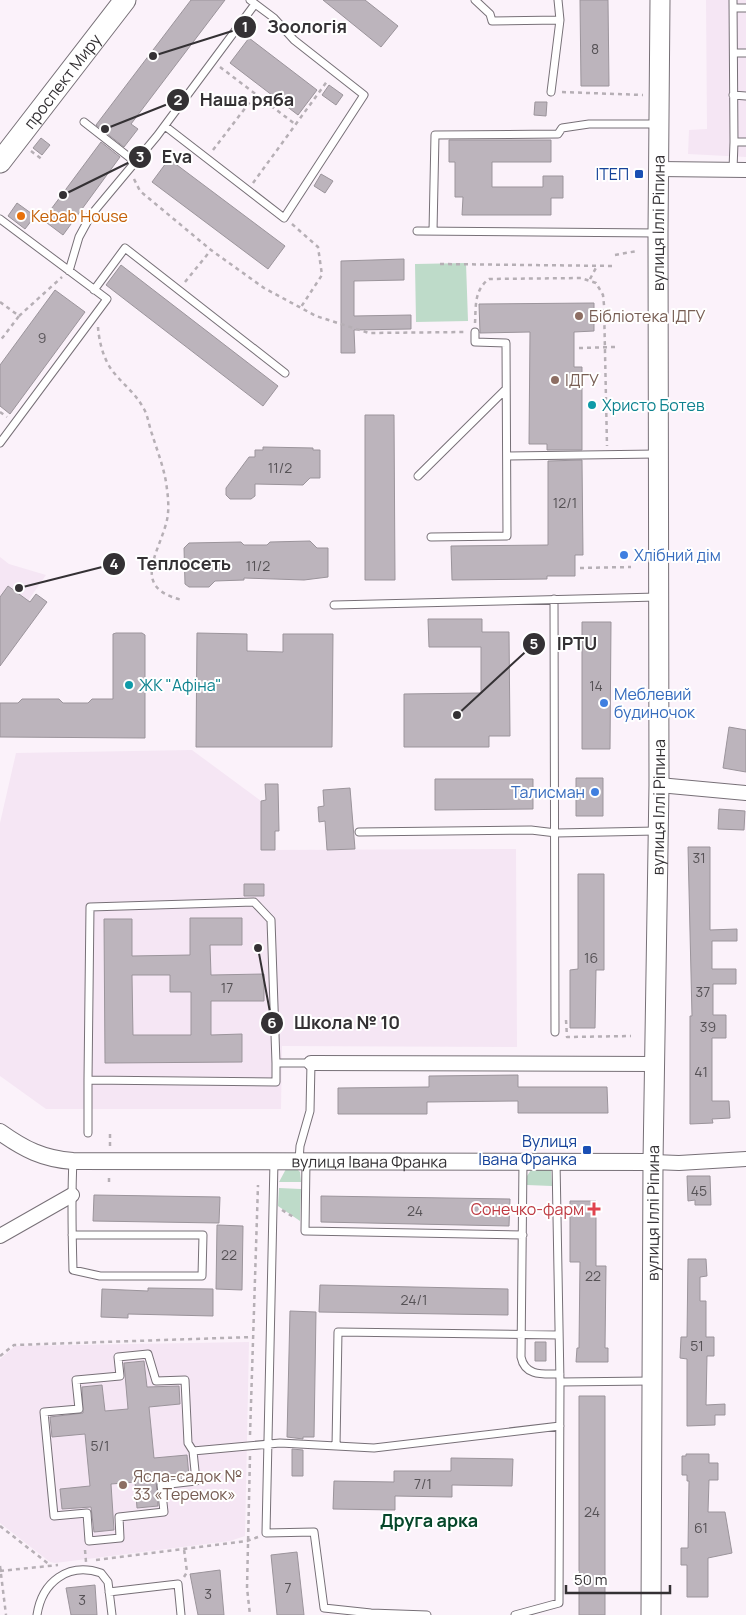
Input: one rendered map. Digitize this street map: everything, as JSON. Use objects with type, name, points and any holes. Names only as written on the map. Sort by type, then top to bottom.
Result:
[{"type":"main road","name":"проспект Миру","points":[[0,162],[124,0]]},
{"type":"main road","name":"вулиця Іллі Ріпина","points":[[651,1615],[652,1162],[660,784],[658,233],[660,0]]},
{"type":"street","points":[[660,169],[740,170]]},
{"type":"street","points":[[660,784],[746,793]]},
{"type":"street","points":[[311,1063],[654,1064]]},
{"type":"street","name":"вулиця Івана Франка","points":[[0,1132],[23,1148],[39,1156],[73,1160],[679,1163],[746,1159]]},
{"type":"street","points":[[0,1236],[72,1195]]},
{"type":"lane","points":[[475,0],[490,14],[492,20],[560,20]]},
{"type":"lane","points":[[551,92],[560,20],[558,0]]},
{"type":"lane","points":[[69,271],[79,237],[91,215],[165,126],[213,61],[253,2],[274,18],[294,40],[364,95],[284,218],[165,126]]},
{"type":"lane","points":[[740,170],[734,142],[733,4],[746,8]]},
{"type":"lane","points":[[734,53],[746,53]]},
{"type":"lane","points":[[733,95],[746,96]]},
{"type":"lane","points":[[84,122],[134,161]]},
{"type":"lane","points":[[433,231],[435,135],[558,134],[562,128],[577,124],[659,124]]},
{"type":"lane","points":[[734,142],[746,142]]},
{"type":"lane","points":[[0,220],[107,299],[0,443]]},
{"type":"lane","points":[[417,231],[658,233]]},
{"type":"lane","points":[[94,290],[125,248],[285,373]]},
{"type":"lane","points":[[431,537],[507,536],[506,343],[475,342],[475,332]]},
{"type":"lane","points":[[418,476],[506,389]]},
{"type":"lane","points":[[507,456],[660,454]]},
{"type":"lane","points":[[334,605],[660,596]]},
{"type":"lane","points":[[554,599],[555,1032]]},
{"type":"lane","points":[[359,832],[531,830],[556,833],[659,831]]},
{"type":"lane","points":[[88,1080],[276,1082],[271,920],[254,902],[90,907],[88,1080],[88,1133]]},
{"type":"lane","points":[[276,1063],[311,1063],[310,1111],[300,1146],[305,1231],[523,1235]]},
{"type":"lane","points":[[72,1235],[203,1235],[202,1276],[100,1276],[73,1270],[72,1235],[72,1195],[73,1160]]},
{"type":"lane","points":[[274,1161],[266,1533],[314,1532],[324,1608],[371,1614],[427,1615]]},
{"type":"lane","points":[[523,1161],[523,1366],[535,1374],[560,1378],[652,1381]]},
{"type":"lane","points":[[515,1615],[559,1603],[560,1378],[556,1161]]},
{"type":"lane","points":[[336,1446],[338,1332],[481,1333],[522,1336],[559,1335]]},
{"type":"lane","points":[[148,1354],[156,1381],[185,1380],[188,1443],[193,1452],[196,1481],[161,1485],[164,1512],[119,1517],[120,1538],[89,1540],[87,1513],[54,1516],[44,1412],[79,1409],[76,1380],[120,1376],[118,1358],[148,1354]]},
{"type":"lane","points":[[193,1452],[269,1444],[374,1448],[560,1426]]},
{"type":"lane","points":[[37,1615],[41,1598],[47,1586],[58,1577],[72,1572],[96,1572],[105,1577],[112,1615]]},
{"type":"lane","points":[[109,1592],[178,1584],[182,1615]]},
{"type":"path","points":[[213,61],[295,124]]},
{"type":"path","points":[[248,190],[335,71]]},
{"type":"path","points":[[551,92],[643,95]]},
{"type":"path","points":[[207,158],[256,94]]},
{"type":"path","points":[[30,150],[43,160]]},
{"type":"path","points":[[134,161],[131,174],[140,191],[211,250],[264,288],[316,316],[369,333],[475,332],[477,296],[482,284],[489,279],[590,279],[596,283],[603,295],[607,454]]},
{"type":"path","points":[[284,218],[318,247],[322,275],[301,307]]},
{"type":"path","points":[[179,291],[211,250]]},
{"type":"path","points":[[615,255],[637,251]]},
{"type":"path","points":[[440,264],[615,266]]},
{"type":"path","points":[[590,279],[597,266]]},
{"type":"path","points":[[0,342],[19,316],[69,271]]},
{"type":"path","points":[[0,302],[19,316]]},
{"type":"path","points":[[97,313],[104,354],[113,372],[131,389],[145,410],[162,461],[169,505],[166,523],[151,563],[152,579],[159,590],[172,598],[182,600]]},
{"type":"path","points":[[579,348],[615,347]]},
{"type":"path","points":[[580,568],[631,567]]},
{"type":"path","points":[[556,1020],[567,1020],[567,1037],[631,1036]]},
{"type":"path","points":[[110,1130],[110,1153]]},
{"type":"path","points":[[250,1615],[247,1541],[258,1184]]},
{"type":"path","points":[[278,1208],[300,1222]]},
{"type":"path","points":[[0,1356],[14,1345],[253,1337]]},
{"type":"path","points":[[0,1526],[50,1565]]},
{"type":"path","points":[[77,1563],[247,1541],[266,1533]]},
{"type":"path","points":[[184,1549],[186,1570]]},
{"type":"path","points":[[1,1571],[67,1564]]},
{"type":"path","points":[[0,1566],[6,1615]]},
{"type":"shaded area","points":[[706,0],[746,0],[746,157],[688,154],[689,130],[707,129]]},
{"type":"shaded area","points":[[0,557],[9,564],[46,575],[0,641]]},
{"type":"shaded area","points":[[192,750],[261,801],[262,850],[516,849],[517,1047],[282,1046],[281,1109],[46,1109],[0,1076],[0,823],[16,753]]},
{"type":"shaded area","name":"Ясла-садок № 33 «Теремок»","points":[[249,1342],[245,1536],[230,1541],[55,1563],[50,1562],[0,1523],[0,1359],[15,1346]]},
{"type":"green space","points":[[466,263],[468,321],[416,322],[415,264]]},
{"type":"green space","points":[[296,1168],[300,1172],[301,1182],[279,1182],[286,1169]]},
{"type":"green space","points":[[551,1169],[552,1186],[527,1185],[527,1176],[531,1170]]},
{"type":"green space","points":[[279,1188],[301,1189],[300,1221],[278,1206]]},
{"type":"building","points":[[191,0],[225,0],[131,124],[138,129],[124,147],[96,125]]},
{"type":"building","points":[[323,0],[365,0],[398,26],[381,47]]},
{"type":"building","points":[[580,0],[608,0],[609,86],[581,86]]},
{"type":"building","points":[[249,38],[317,90],[298,115],[230,63]]},
{"type":"building","points":[[329,85],[343,95],[336,105],[322,95]]},
{"type":"building","points":[[535,102],[547,102],[546,116],[534,115]]},
{"type":"building","points":[[41,138],[50,145],[42,155],[33,148]]},
{"type":"building","points":[[449,140],[551,140],[551,162],[492,162],[492,187],[543,187],[543,176],[563,176],[563,198],[551,198],[551,215],[462,215],[463,197],[455,197],[455,162],[449,162]]},
{"type":"building","points":[[101,142],[120,157],[63,235],[43,220]]},
{"type":"building","points":[[169,159],[285,246],[268,269],[152,182]]},
{"type":"building","points":[[321,174],[333,181],[325,193],[314,186]]},
{"type":"building","name":"Kebab House","points":[[17,203],[35,216],[25,229],[8,216]]},
{"type":"building","points":[[404,259],[404,280],[354,281],[354,316],[411,315],[411,329],[354,330],[355,353],[341,353],[341,261]]},
{"type":"building","points":[[121,265],[278,386],[263,406],[106,285]]},
{"type":"building","points":[[55,290],[85,312],[10,414],[0,406],[0,365]]},
{"type":"building","name":"ІДГУ","points":[[594,303],[594,331],[574,332],[574,367],[582,367],[582,450],[547,450],[547,444],[529,444],[530,332],[480,333],[479,304]]},
{"type":"building","points":[[365,415],[394,415],[395,580],[365,580]]},
{"type":"building","points":[[263,447],[313,448],[313,450],[320,450],[320,478],[310,478],[303,485],[255,484],[255,496],[251,499],[230,499],[226,495],[226,488],[249,457],[255,457],[255,450],[263,450]]},
{"type":"building","points":[[582,460],[583,555],[575,555],[575,576],[547,576],[547,579],[452,580],[451,546],[548,545],[548,461]]},
{"type":"building","points":[[310,541],[317,548],[328,548],[328,577],[304,580],[244,578],[244,580],[215,581],[209,587],[189,587],[185,584],[184,548],[189,543],[241,542],[244,545],[267,545],[270,542]]},
{"type":"building","points":[[8,586],[30,602],[36,594],[47,602],[0,666],[0,597]]},
{"type":"building","points":[[428,619],[482,619],[482,632],[509,632],[510,736],[489,736],[489,747],[404,747],[404,694],[481,693],[481,647],[429,647]]},
{"type":"building","points":[[582,622],[611,622],[610,749],[582,749]]},
{"type":"building","name":"ЖК \"Афіна\"","points":[[142,633],[145,635],[145,738],[0,737],[0,703],[18,703],[22,699],[59,699],[63,703],[88,703],[92,699],[113,699],[113,634]]},
{"type":"building","points":[[197,633],[247,634],[247,651],[283,652],[283,634],[333,634],[332,747],[196,747]]},
{"type":"building","points":[[729,727],[746,730],[746,772],[723,768]]},
{"type":"building","points":[[576,778],[603,778],[603,816],[576,816]]},
{"type":"building","points":[[435,779],[533,779],[533,809],[435,810]]},
{"type":"building","points":[[265,784],[278,784],[279,831],[275,831],[275,850],[261,850],[261,801],[266,800]]},
{"type":"building","points":[[350,788],[355,849],[327,850],[325,821],[319,822],[318,807],[324,806],[323,790]]},
{"type":"building","points":[[719,809],[745,811],[744,830],[718,829]]},
{"type":"building","points":[[688,847],[710,847],[710,930],[737,929],[737,941],[712,941],[712,969],[736,969],[736,984],[713,984],[713,1015],[726,1015],[726,1038],[712,1038],[712,1101],[729,1101],[730,1118],[712,1119],[713,1123],[690,1124],[690,1016],[692,1016]]},
{"type":"building","points":[[578,874],[604,874],[604,970],[596,970],[595,1028],[570,1028],[570,970],[578,969]]},
{"type":"building","points":[[244,884],[264,884],[264,896],[244,896]]},
{"type":"building","points":[[190,918],[242,918],[242,945],[210,945],[211,975],[264,974],[264,1001],[211,1001],[211,1035],[242,1034],[242,1062],[105,1063],[104,919],[132,919],[132,956],[190,955]],"holes":[[[132,975],[170,975],[170,992],[191,992],[191,1035],[133,1035]]]},
{"type":"building","points":[[518,1075],[518,1087],[607,1087],[608,1113],[518,1113],[518,1101],[427,1102],[427,1114],[338,1114],[338,1088],[429,1087],[429,1076]]},
{"type":"building","points":[[687,1176],[710,1176],[711,1205],[695,1205],[695,1200],[688,1201]]},
{"type":"building","points":[[94,1195],[220,1197],[219,1223],[93,1221]]},
{"type":"building","points":[[321,1196],[510,1199],[509,1226],[321,1222]]},
{"type":"building","points":[[570,1201],[596,1201],[596,1266],[606,1266],[605,1348],[608,1348],[608,1362],[576,1362],[577,1348],[579,1348],[580,1262],[570,1262]]},
{"type":"building","points":[[217,1225],[243,1226],[242,1290],[216,1289]]},
{"type":"building","points":[[688,1259],[706,1259],[707,1276],[700,1277],[700,1301],[706,1301],[706,1337],[714,1337],[714,1356],[707,1356],[706,1405],[725,1404],[725,1415],[715,1415],[715,1425],[687,1426],[687,1359],[680,1358],[681,1337],[687,1337]]},
{"type":"building","points":[[320,1285],[508,1289],[508,1315],[319,1312]]},
{"type":"building","points":[[148,1288],[213,1289],[213,1316],[128,1314],[128,1318],[101,1317],[102,1289],[148,1291]]},
{"type":"building","points":[[290,1311],[316,1312],[314,1437],[303,1437],[303,1439],[287,1437]]},
{"type":"building","points":[[535,1342],[546,1342],[546,1361],[535,1361]]},
{"type":"building","points":[[144,1361],[147,1387],[179,1386],[180,1404],[149,1407],[154,1458],[187,1455],[189,1476],[156,1480],[158,1506],[137,1508],[135,1482],[111,1484],[114,1530],[94,1532],[91,1507],[62,1509],[60,1489],[90,1486],[85,1434],[52,1437],[50,1417],[83,1413],[82,1387],[102,1385],[105,1411],[128,1409],[124,1363]]},
{"type":"building","points":[[579,1396],[605,1396],[605,1615],[579,1615]]},
{"type":"building","points":[[292,1449],[303,1450],[303,1476],[292,1476]]},
{"type":"building","points":[[686,1454],[709,1454],[709,1463],[718,1463],[718,1480],[709,1480],[708,1512],[725,1512],[732,1553],[708,1558],[708,1597],[687,1597],[687,1565],[681,1565],[681,1548],[688,1548],[689,1481],[687,1481],[687,1475],[682,1475],[682,1456],[686,1456]]},
{"type":"building","points":[[451,1458],[513,1459],[512,1486],[452,1485],[452,1497],[395,1496],[395,1510],[333,1509],[334,1481],[394,1482],[394,1471],[451,1471]]},
{"type":"building","points":[[297,1552],[304,1615],[277,1615],[271,1555]]},
{"type":"building","points":[[220,1570],[224,1615],[198,1615],[190,1574]]},
{"type":"building","points":[[95,1585],[97,1615],[71,1615],[66,1588]]},
{"type":"place","name":"Зоологія","points":[[153,56]]},
{"type":"place","name":"Наша ряба","points":[[105,129]]},
{"type":"place","name":"ІТЕП","points":[[639,174]]},
{"type":"place","name":"Eva","points":[[63,195]]},
{"type":"place","name":"Kebab House","points":[[21,216]]},
{"type":"place","name":"Бібліотека ІДГУ","points":[[579,316]]},
{"type":"place","name":"ІДГУ","points":[[555,380]]},
{"type":"place","name":"Христо Ботев","points":[[592,405]]},
{"type":"place","name":"Хлібний дім","points":[[624,555]]},
{"type":"place","name":"Теплосеть","points":[[19,588]]},
{"type":"place","name":"ЖК \"Афіна\"","points":[[129,685]]},
{"type":"place","name":"Меблевий будиночок","points":[[604,703]]},
{"type":"place","name":"IPTU","points":[[457,715]]},
{"type":"place","name":"Талисман","points":[[595,792]]},
{"type":"place","name":"Школа № 10","points":[[258,948]]},
{"type":"place","name":"Вулиця Івана Франка","points":[[587,1150]]},
{"type":"place","name":"Сонечко-фарм","points":[[594,1209]]},
{"type":"place","name":"Ясла-садок № 33 «Теремок»","points":[[123,1485]]},
{"type":"district","name":"Друга арка","points":[[429,1521]]}]
